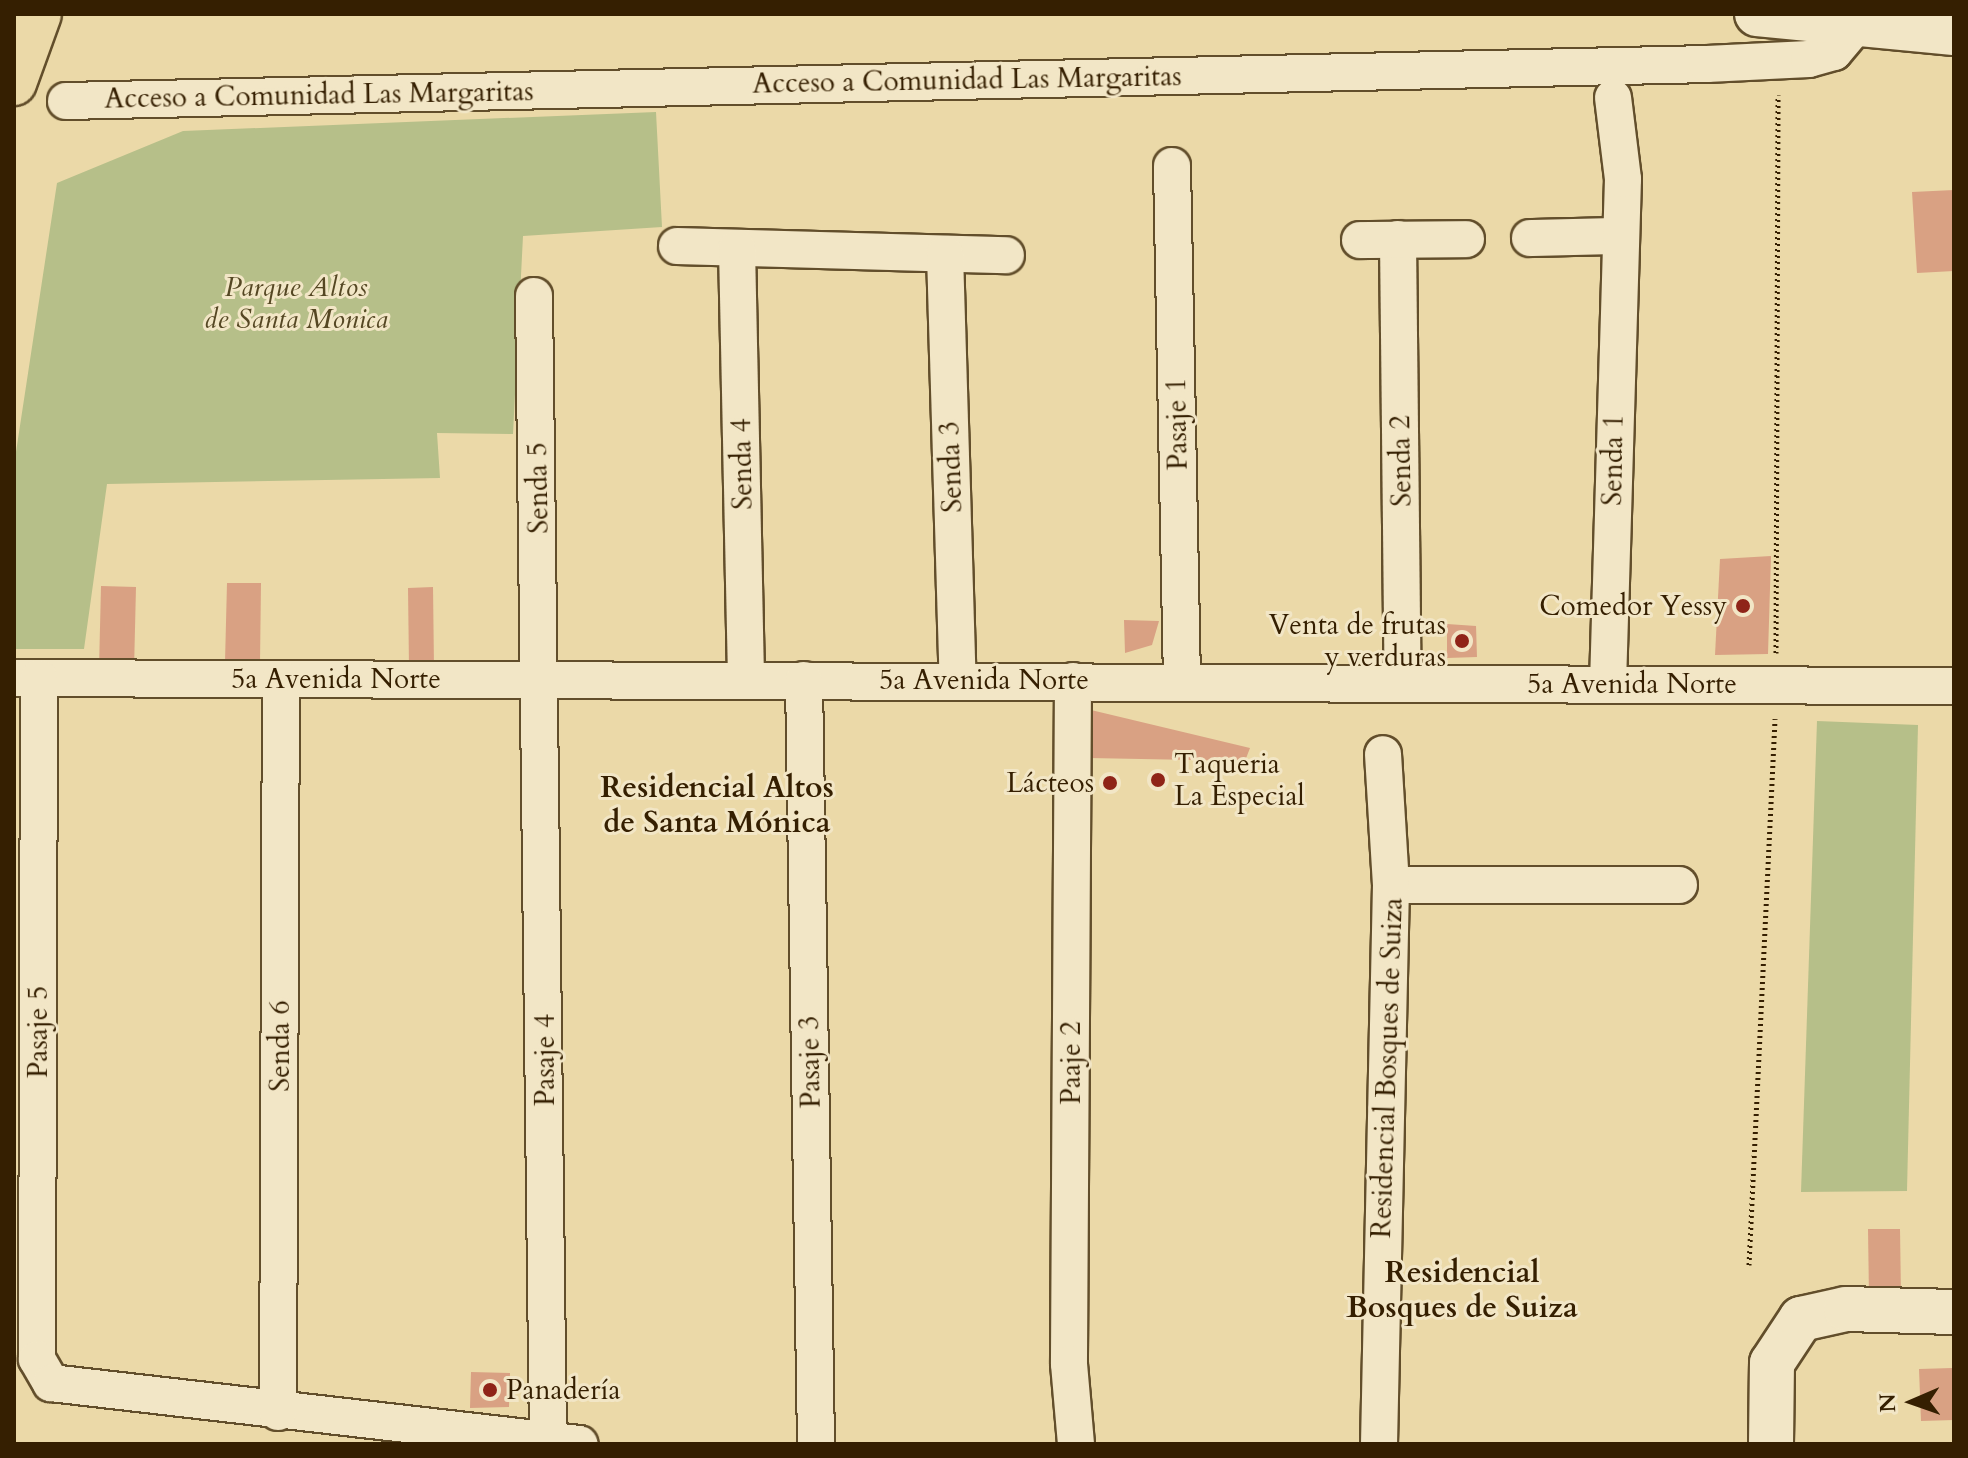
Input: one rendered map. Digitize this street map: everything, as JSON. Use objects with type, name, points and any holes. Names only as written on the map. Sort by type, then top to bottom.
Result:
[{"type":"highway","points":[[14,83],[39,14]]},
{"type":"street","points":[[1757,14],[1855,21],[1954,33]]},
{"type":"street","name":"Acceso a Comunidad Las Margaritas","points":[[66,101],[1707,64],[1809,59],[1834,52],[1855,21]]},
{"type":"street","name":"Senda 1","points":[[1608,684],[1617,236],[1623,179],[1613,98]]},
{"type":"street","name":"Pasaje 1","points":[[1172,166],[1182,681]]},
{"type":"street","points":[[1530,238],[1617,236]]},
{"type":"street","name":"Senda 2","points":[[1398,239],[1403,683]]},
{"type":"street","points":[[1360,240],[1466,239]]},
{"type":"street","points":[[677,246],[1006,255]]},
{"type":"street","name":"Senda 4","points":[[737,248],[746,680]]},
{"type":"street","name":"Senda 3","points":[[945,254],[958,680]]},
{"type":"street","name":"Senda 5","points":[[534,296],[543,680]]},
{"type":"street","name":"5a Avenida Norte","points":[[27,678],[1954,686]]},
{"type":"street","name":"Pasaje 5","points":[[27,678],[37,1359],[51,1383],[278,1412]]},
{"type":"street","name":"Senda 6","points":[[278,1412],[281,679]]},
{"type":"street","name":"Pasaje 4","points":[[543,680],[564,1442]]},
{"type":"street","name":"Pasaje 3","points":[[804,680],[816,1444]]},
{"type":"street","name":"Paaje 2","points":[[1073,681],[1069,1364],[1076,1444]]},
{"type":"street","points":[[1383,754],[1391,885]]},
{"type":"street","name":"Residencial Bosques de Suiza","points":[[1379,1444],[1391,885],[1679,885]]},
{"type":"street","points":[[1771,1444],[1772,1363],[1801,1319],[1846,1309],[1954,1312]]},
{"type":"street","points":[[278,1412],[564,1442]]},
{"type":"green space","name":"Parque Altos de Santa Monica","points":[[656,112],[662,227],[523,236],[513,434],[437,433],[440,478],[107,484],[84,649],[14,649],[14,465],[57,183],[183,131]]},
{"type":"green space","points":[[1817,721],[1918,725],[1907,1191],[1801,1192]]},
{"type":"building","points":[[1954,190],[1954,271],[1917,273],[1912,192]]},
{"type":"building","name":"Comedor Yessy","points":[[1771,556],[1768,654],[1715,655],[1720,559]]},
{"type":"building","points":[[227,583],[261,583],[260,662],[225,662]]},
{"type":"building","points":[[101,586],[136,587],[134,670],[99,669]]},
{"type":"building","points":[[433,587],[434,667],[409,667],[408,588]]},
{"type":"building","points":[[1124,620],[1159,621],[1152,645],[1125,653]]},
{"type":"building","name":"Venta de frutas y verduras","points":[[1447,624],[1476,626],[1477,657],[1447,658]]},
{"type":"building","points":[[1091,710],[1250,748],[1245,761],[1089,758]]},
{"type":"building","points":[[1868,1229],[1900,1229],[1901,1297],[1869,1297]]},
{"type":"building","points":[[1952,1368],[1954,1420],[1921,1421],[1919,1369]]},
{"type":"building","name":"Panadería","points":[[471,1372],[510,1373],[509,1407],[470,1408]]},
{"type":"place","name":"Comedor Yessy","points":[[1743,606]]},
{"type":"place","name":"Venta de frutas y verduras","points":[[1462,641]]},
{"type":"place","name":"Taqueria La Especial","points":[[1158,780]]},
{"type":"place","name":"Lácteos","points":[[1110,783]]},
{"type":"place","name":"Panadería","points":[[490,1390]]},
{"type":"district","name":"Residencial Altos de Santa Mónica","points":[[717,805]]},
{"type":"district","name":"Residencial Bosques de Suiza","points":[[1462,1290]]}]
